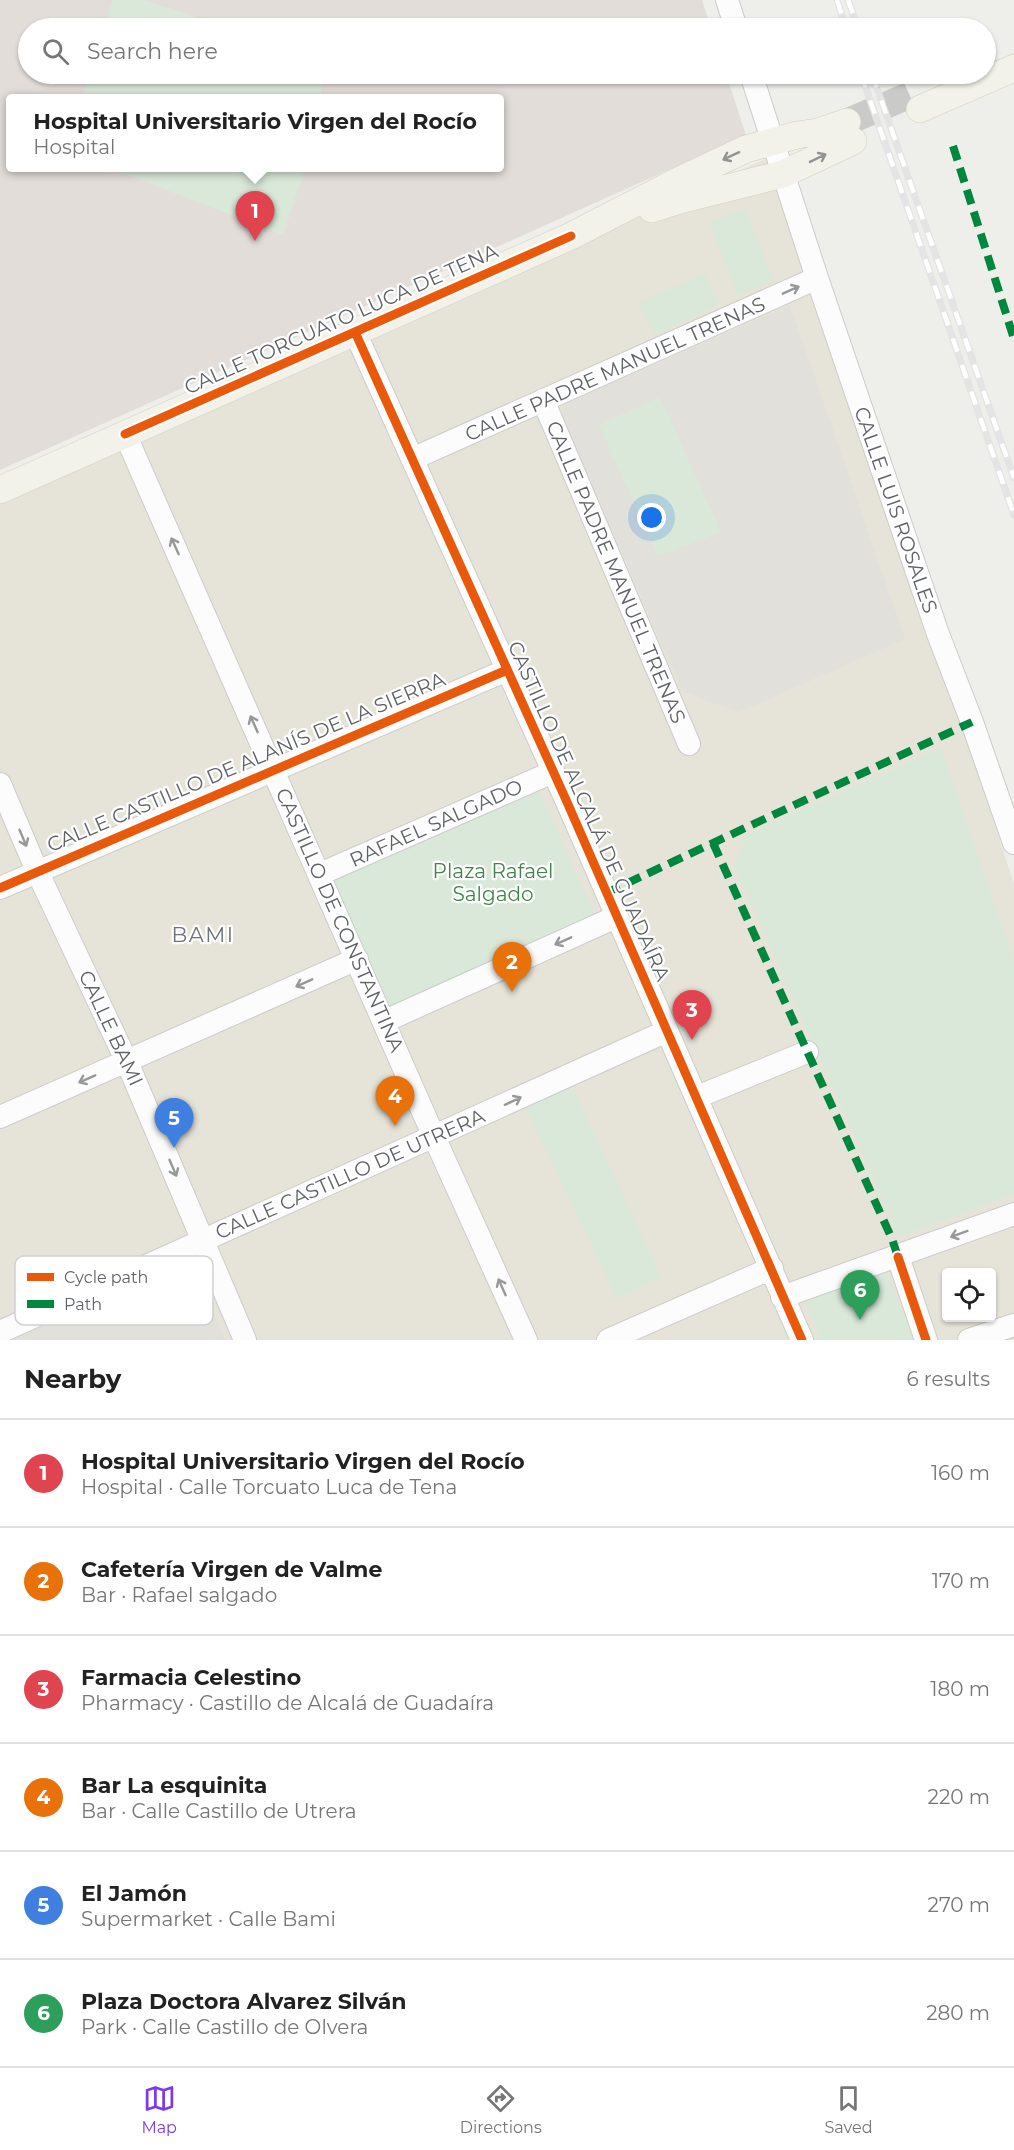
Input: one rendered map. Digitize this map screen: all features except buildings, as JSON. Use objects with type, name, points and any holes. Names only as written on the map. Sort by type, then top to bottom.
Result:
[{"type":"main road","points":[[996,56],[1014,48]]},
{"type":"main road","points":[[996,74],[1014,68]]},
{"type":"main road","points":[[942,84],[919,100],[966,84]]},
{"type":"main road","name":"CALLE TORCUATO LUCA DE TENA","points":[[571,236],[680,200],[777,157],[850,131]]},
{"type":"main road","name":"CALLE TORCUATO LUCA DE TENA","points":[[0,490],[571,236],[746,149],[777,157]]},
{"type":"street","points":[[727,0],[733,18]]},
{"type":"street","name":"CALLE LUIS ROSALES","points":[[754,84],[934,623],[972,722],[1014,843]]},
{"type":"street","name":"CALLE PADRE MANUEL TRENAS","points":[[412,459],[817,278]]},
{"type":"street","name":"CASTILLO DE ALCALÁ DE GUADAÍRA","points":[[355,332],[553,772],[802,1340]]},
{"type":"street","name":"CALLE PADRE MANUEL TRENAS","points":[[543,400],[689,744]]},
{"type":"street","name":"CASTILLO DE CONSTANTINA","points":[[125,434],[526,1340]]},
{"type":"street","name":"CALLE CASTILLO DE ALANÍS DE LA SIERRA","points":[[0,888],[507,670]]},
{"type":"street","name":"RAFAEL SALGADO","points":[[320,874],[553,772]]},
{"type":"street","name":"CALLE BAMI","points":[[0,784],[37,871],[127,1062],[211,1256]]},
{"type":"street","points":[[385,1022],[616,917]]},
{"type":"street","points":[[0,1117],[357,959]]},
{"type":"street","name":"CALLE CASTILLO DE UTRERA","points":[[167,1256],[667,1031]]},
{"type":"street","points":[[697,1097],[807,1052]]},
{"type":"street","points":[[782,1297],[1014,1214]]},
{"type":"street","points":[[898,1257],[926,1340]]},
{"type":"street","name":"CALLE BAMI","points":[[213,1261],[245,1340]]},
{"type":"street","points":[[608,1340],[772,1268]]},
{"type":"street","name":"CALLE CASTILLO DE UTRERA","points":[[0,1332],[15,1325]]},
{"type":"street","points":[[969,1340],[1014,1325]]},
{"type":"shaded area","points":[[0,0],[702,0],[708,18],[18,18],[18,84],[729,84],[746,135],[0,470]]},
{"type":"shaded area","points":[[776,154],[1014,884],[1014,1340],[0,1340],[0,504]]},
{"type":"shaded area","points":[[790,305],[905,639],[739,712],[683,692],[561,416],[567,403]]},
{"type":"shaded area","points":[[213,1313],[225,1340],[6,1340],[44,1325],[213,1325]]},
{"type":"green space","points":[[113,0],[143,0],[201,18],[107,18]]},
{"type":"green space","points":[[87,84],[321,84],[321,94],[83,94]]},
{"type":"green space","points":[[120,172],[304,172],[283,235]]},
{"type":"green space","points":[[746,210],[773,279],[738,296],[709,221]]},
{"type":"green space","points":[[705,273],[719,304],[654,334],[639,303]]},
{"type":"green space","points":[[660,397],[721,532],[658,556],[599,425]]},
{"type":"green space","points":[[941,748],[1014,962],[1014,1194],[899,1236],[735,866],[746,835]]},
{"type":"green space","name":"Plaza Rafael Salgado","points":[[536,784],[597,920],[388,1011],[327,874]]},
{"type":"green space","points":[[573,1088],[661,1277],[617,1298],[525,1106]]},
{"type":"green space","points":[[887,1271],[913,1340],[821,1340],[806,1301]]},
{"type":"tunnel","points":[[847,122],[917,92]]},
{"type":"railway","points":[[837,0],[843,18]]},
{"type":"railway","points":[[848,0],[854,18]]},
{"type":"railway","points":[[864,84],[1014,515]]},
{"type":"railway","points":[[876,84],[1014,478]]},
{"type":"marked path","points":[[953,146],[1014,339]]},
{"type":"marked path","points":[[606,893],[972,722]]},
{"type":"marked path","points":[[713,843],[892,1239],[898,1257]]},
{"type":"cycle path","points":[[125,434],[571,236]]},
{"type":"cycle path","points":[[355,332],[567,802],[802,1340]]},
{"type":"cycle path","points":[[0,888],[507,670]]},
{"type":"cycle path","points":[[898,1257],[926,1340]]},
{"type":"place","name":"Hospital Universitario Virgen del Rocío","points":[[255,241]]},
{"type":"place","name":"Cafetería Virgen de Valme","points":[[512,992]]},
{"type":"place","name":"Farmacia Celestino","points":[[692,1040]]},
{"type":"place","name":"Bar La esquinita","points":[[395,1126]]},
{"type":"place","name":"El Jamón","points":[[174,1148]]},
{"type":"place","name":"Plaza Doctora Alvarez Silván","points":[[860,1320]]},
{"type":"district","name":"BAMI","points":[[203,934]]}]
